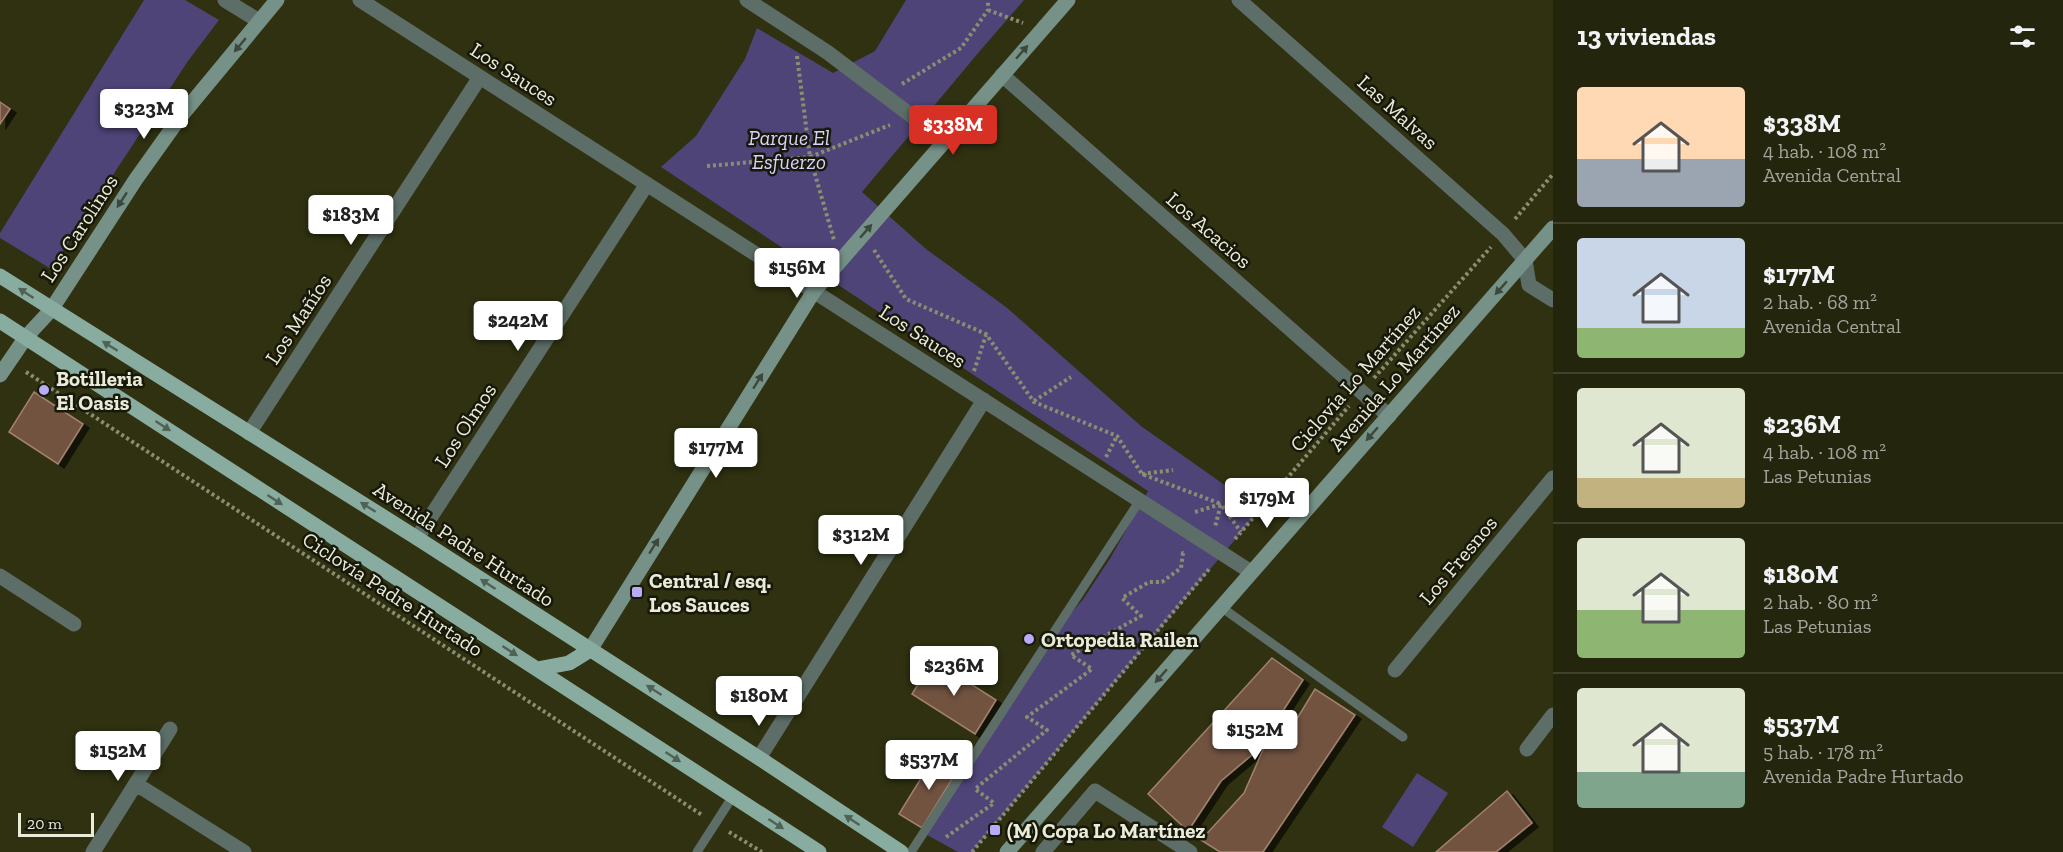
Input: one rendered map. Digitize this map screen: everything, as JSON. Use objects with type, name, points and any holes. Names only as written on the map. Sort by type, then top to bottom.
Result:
[{"type":"main road","name":"Los Carolinos","points":[[0,375],[26,337],[51,310],[181,116],[278,0]]},
{"type":"main road","points":[[537,669],[568,663],[590,650],[814,291],[1068,0]]},
{"type":"main road","name":"Avenida Lo Martínez","points":[[1007,852],[1553,228]]},
{"type":"main road","name":"Avenida Padre Hurtado","points":[[0,276],[417,538],[901,852]]},
{"type":"main road","points":[[0,321],[819,852]]},
{"type":"street","points":[[225,0],[259,21]]},
{"type":"street","name":"Los Sauces","points":[[360,0],[1251,572]]},
{"type":"street","points":[[747,0],[827,52],[945,141]]},
{"type":"street","name":"Las Malvas","points":[[1239,0],[1503,234],[1525,260]]},
{"type":"street","name":"Los Acacios","points":[[1002,75],[1389,416]]},
{"type":"street","name":"Los Mañíos","points":[[249,433],[480,77]]},
{"type":"street","name":"Los Olmos","points":[[417,538],[647,184]]},
{"type":"street","points":[[1525,260],[1529,285],[1553,300]]},
{"type":"street","points":[[759,758],[984,400]]},
{"type":"street","name":"Los Fresnos","points":[[1395,670],[1553,478]]},
{"type":"street","points":[[0,576],[74,624]]},
{"type":"street","points":[[1527,749],[1553,715]]},
{"type":"street","points":[[93,852],[170,729]]},
{"type":"street","points":[[136,784],[244,852]]},
{"type":"street","points":[[1042,852],[1095,791],[1190,852]]},
{"type":"lane","points":[[911,852],[1140,500]]},
{"type":"lane","points":[[1221,607],[1403,737]]},
{"type":"lane","points":[[697,852],[733,796]]},
{"type":"path","points":[[884,94],[962,48],[988,10],[988,0]]},
{"type":"path","points":[[988,10],[1042,30]]},
{"type":"path","points":[[794,30],[810,157],[840,261]]},
{"type":"path","points":[[707,166],[810,157],[913,116]]},
{"type":"path","name":"Ciclovía Lo Martínez","points":[[972,852],[1216,549],[1241,532],[1553,174]]},
{"type":"path","points":[[863,235],[906,299],[986,334],[1034,402],[1117,436],[1142,474],[1221,504],[1241,532]]},
{"type":"path","points":[[968,390],[986,334]]},
{"type":"path","name":"Ciclovía Padre Hurtado","points":[[9,361],[715,824],[762,852]]},
{"type":"path","points":[[1034,402],[1071,377]]},
{"type":"path","points":[[1142,474],[1173,470]]},
{"type":"path","points":[[1216,549],[1221,504]]},
{"type":"path","points":[[946,837],[994,803],[975,789],[1047,730],[1027,717],[1092,669],[1071,655],[1141,616],[1122,598],[1149,582],[1162,582],[1181,568],[1183,553]]},
{"type":"green space","points":[[144,0],[185,0],[219,20],[188,61],[51,269],[0,238],[0,233]]},
{"type":"green space","name":"Parque El Esfuerzo","points":[[906,0],[1024,0],[862,192],[926,249],[1006,307],[1141,426],[1260,510],[972,852],[958,852],[927,835],[1046,643],[1084,598],[1111,557],[1148,491],[661,167],[696,136],[745,59],[757,28],[833,73],[875,51]]},
{"type":"green space","points":[[1417,773],[1448,793],[1413,847],[1382,827]]},
{"type":"building","points":[[0,102],[10,109],[0,124]]},
{"type":"building","points":[[34,392],[83,424],[58,464],[9,432]]},
{"type":"building","points":[[1272,658],[1303,680],[1277,720],[1292,727],[1315,689],[1355,715],[1263,852],[1220,852],[1201,840],[1244,793],[1266,743],[1221,781],[1188,831],[1148,794]]},
{"type":"building","points":[[933,660],[996,700],[975,734],[912,694]]},
{"type":"building","points":[[936,754],[959,768],[922,828],[899,814]]},
{"type":"building","points":[[1507,791],[1532,823],[1496,852],[1436,852]]},
{"type":"place","name":"Botilleria El Oasis","points":[[44,390]]},
{"type":"place","name":"Central / esq. Los Sauces","points":[[637,592]]},
{"type":"place","name":"Ortopedia Railen","points":[[1029,639]]},
{"type":"place","name":"(M) Copa Lo Martínez","points":[[995,830]]}]
